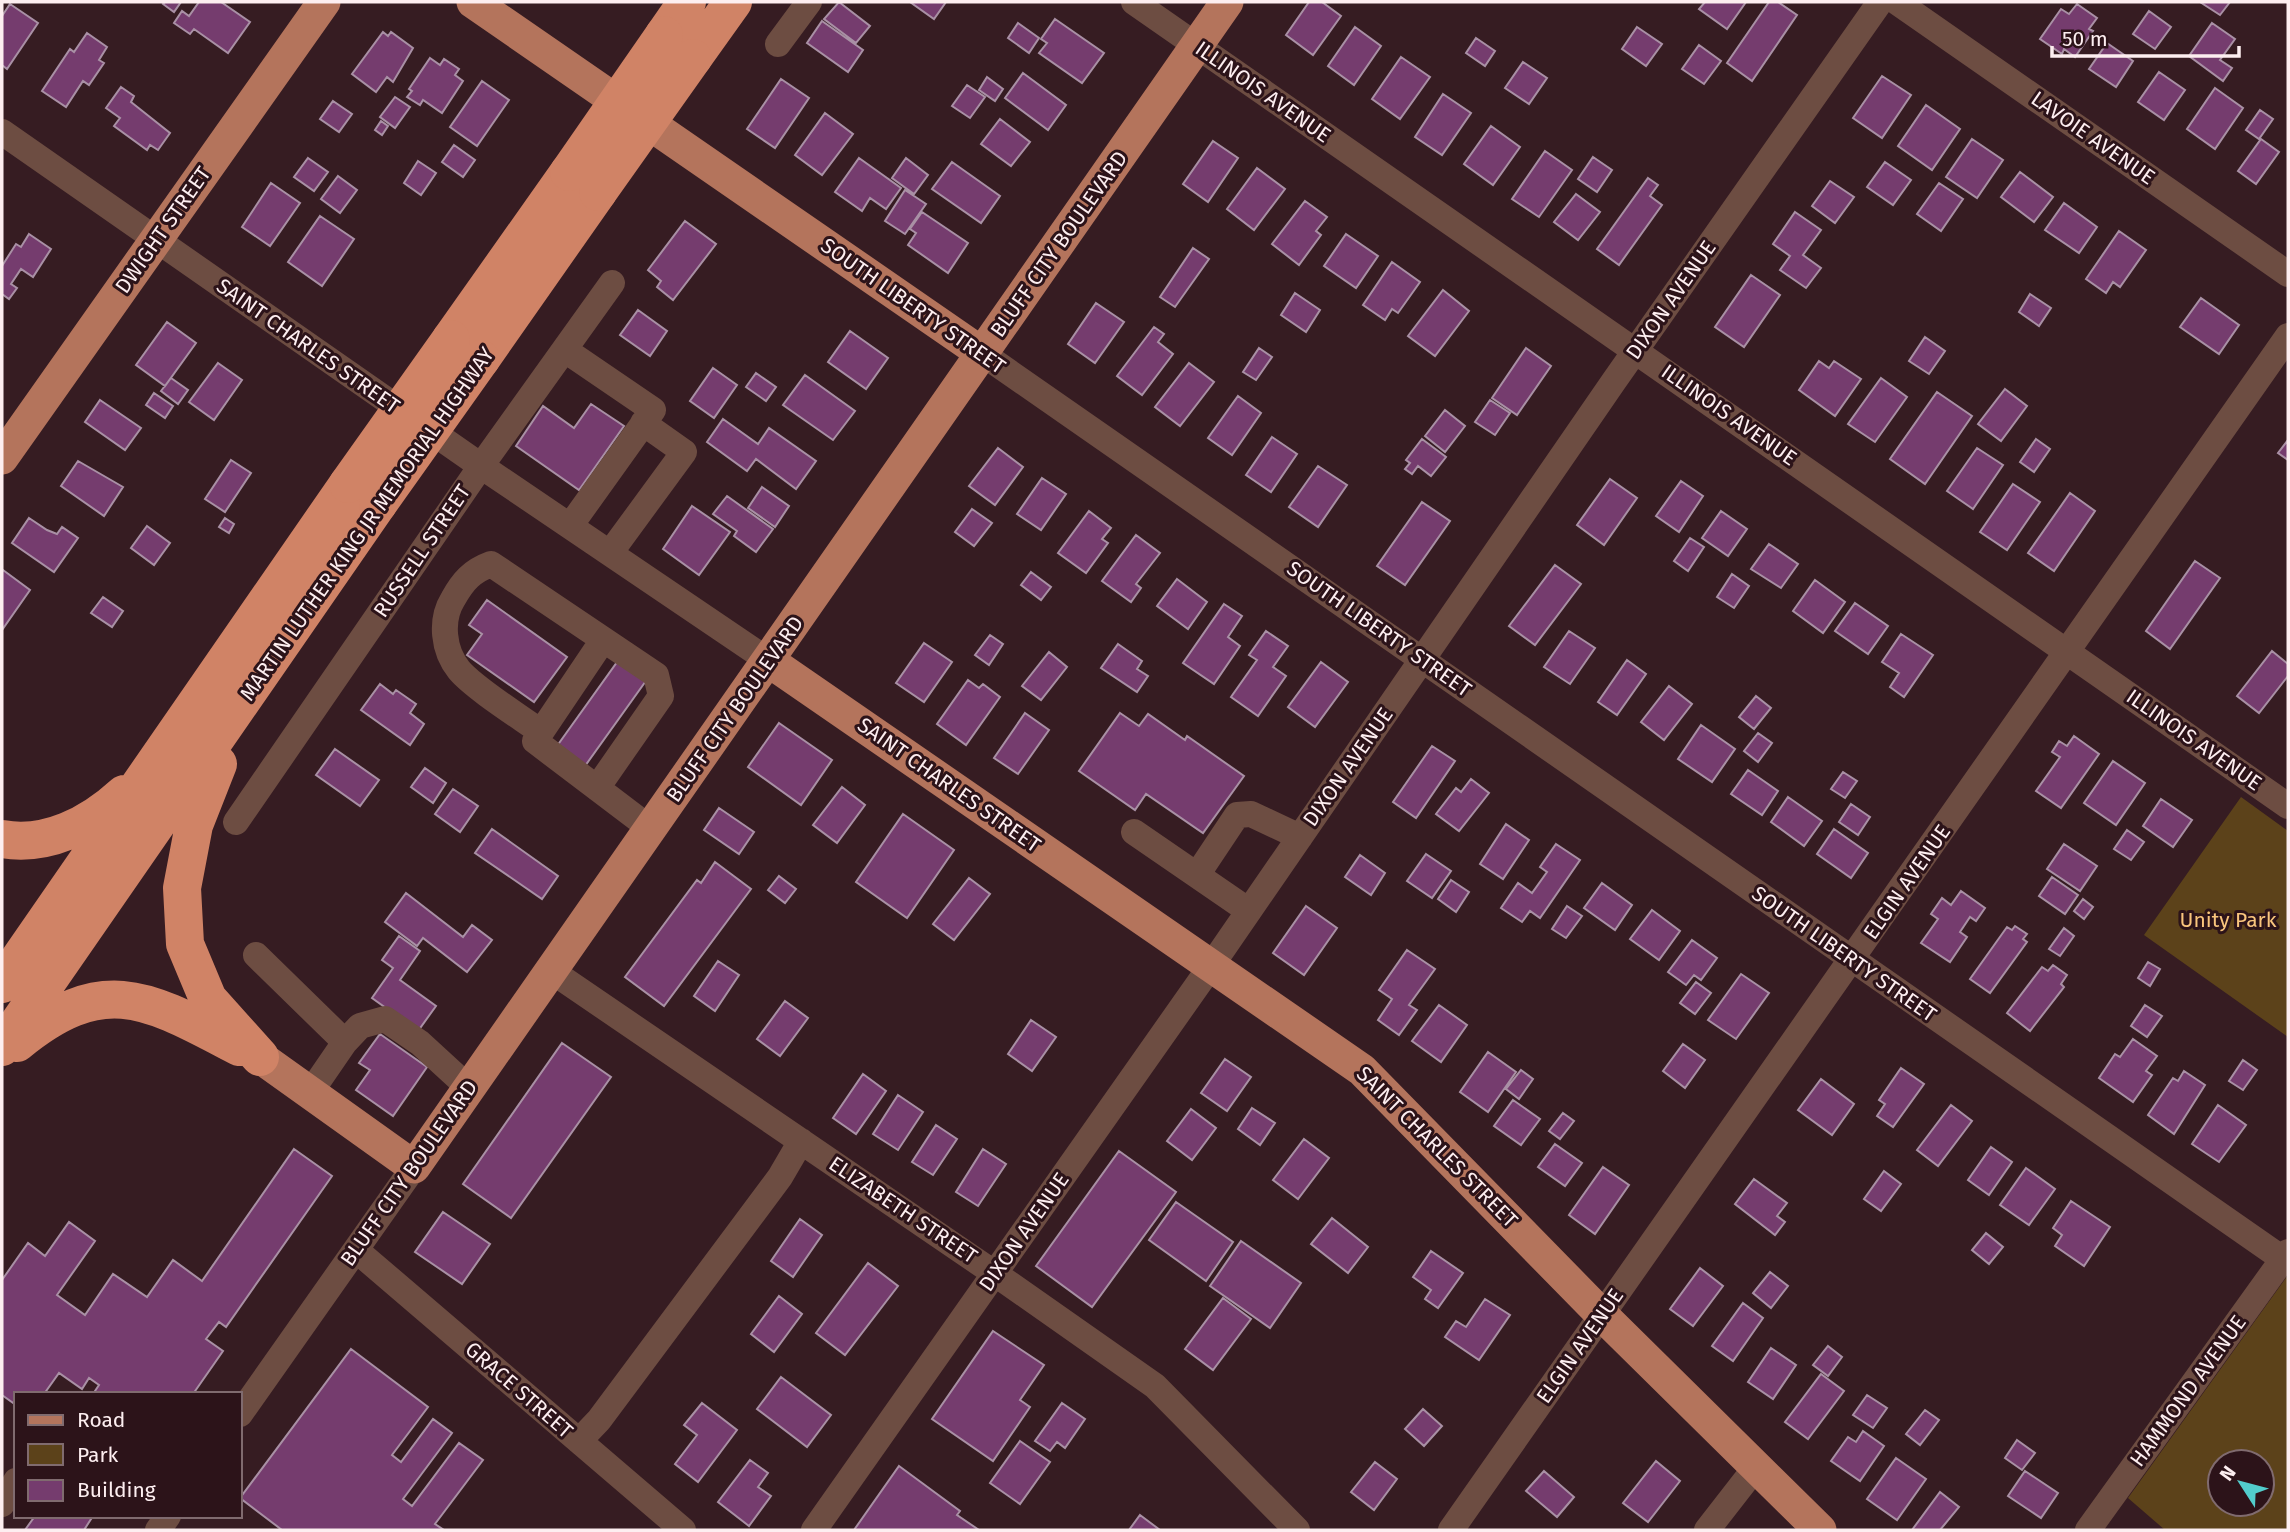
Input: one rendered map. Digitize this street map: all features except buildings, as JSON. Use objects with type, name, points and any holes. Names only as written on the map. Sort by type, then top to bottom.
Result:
[{"type":"highway","name":"MARTIN LUTHER KING JR MEMORIAL HIGHWAY","points":[[584,182],[664,35],[687,2]]},
{"type":"highway","name":"MARTIN LUTHER KING JR MEMORIAL HIGHWAY","points":[[2,984],[154,767],[363,494],[584,182],[693,58],[733,2]]},
{"type":"highway","name":"MARTIN LUTHER KING JR MEMORIAL HIGHWAY","points":[[2,1047],[263,674],[363,494]]},
{"type":"highway","points":[[260,1057],[208,999],[185,944],[182,888],[194,825],[218,764],[263,674]]},
{"type":"highway","points":[[2,839],[24,843],[62,834],[107,809],[154,767]]},
{"type":"highway","points":[[2,1055],[48,1018],[93,1000],[134,1000],[174,1013],[260,1057]]},
{"type":"main road","name":"DWIGHT STREET","points":[[2,458],[324,2]]},
{"type":"main road","name":"SOUTH LIBERTY STREET","points":[[473,2],[982,354]]},
{"type":"main road","name":"BLUFF CITY BOULEVARD","points":[[414,1167],[1227,2]]},
{"type":"main road","name":"SAINT CHARLES STREET","points":[[769,661],[1362,1070],[1602,1315],[1820,1530]]},
{"type":"main road","points":[[260,1057],[414,1167]]},
{"type":"street","points":[[778,44],[808,2]]},
{"type":"street","name":"ILLINOIS AVENUE","points":[[1134,2],[2288,806]]},
{"type":"street","name":"DIXON AVENUE","points":[[814,1530],[1211,966],[1422,658],[1880,2]]},
{"type":"street","name":"LAVOIE AVENUE","points":[[1897,2],[2288,274]]},
{"type":"street","name":"SAINT CHARLES STREET","points":[[2,132],[481,466],[769,661]]},
{"type":"street","name":"RUSSELL STREET","points":[[236,822],[481,466],[612,283]]},
{"type":"street","name":"ELGIN AVENUE","points":[[1456,1528],[1602,1315],[2288,336]]},
{"type":"street","points":[[565,350],[653,410],[570,526]]},
{"type":"street","name":"SOUTH LIBERTY STREET","points":[[982,354],[1853,960],[2286,1256]]},
{"type":"street","points":[[610,553],[684,452],[643,424]]},
{"type":"street","points":[[541,732],[459,669],[444,638],[447,609],[463,581],[476,570],[491,564],[656,675],[661,696],[597,788]]},
{"type":"street","points":[[603,640],[535,741],[651,829]]},
{"type":"street","points":[[1196,875],[1237,815],[1251,814],[1300,837]]},
{"type":"street","points":[[1134,832],[1249,911]]},
{"type":"street","points":[[256,955],[345,1042]]},
{"type":"street","name":"ELIZABETH STREET","points":[[550,971],[994,1273],[1155,1387],[1297,1530]]},
{"type":"street","points":[[310,1093],[345,1042],[360,1026],[385,1019],[420,1043],[469,1088]]},
{"type":"street","points":[[579,1441],[599,1420],[780,1177],[801,1141]]},
{"type":"street","name":"BLUFF CITY BOULEVARD","points":[[242,1411],[414,1167]]},
{"type":"street","name":"GRACE STREET","points":[[356,1250],[683,1530]]},
{"type":"street","name":"HAMMOND AVENUE","points":[[2088,1530],[2286,1256]]},
{"type":"street","points":[[2,1464],[14,1477]]},
{"type":"street","points":[[1707,1530],[1756,1467]]},
{"type":"street","points":[[2,1504],[14,1483]]},
{"type":"green space","name":"Unity Park","points":[[2241,797],[2288,831],[2288,1037],[2144,935]]},
{"type":"green space","points":[[2288,1275],[2288,1530],[2165,1530],[2128,1498]]}]
